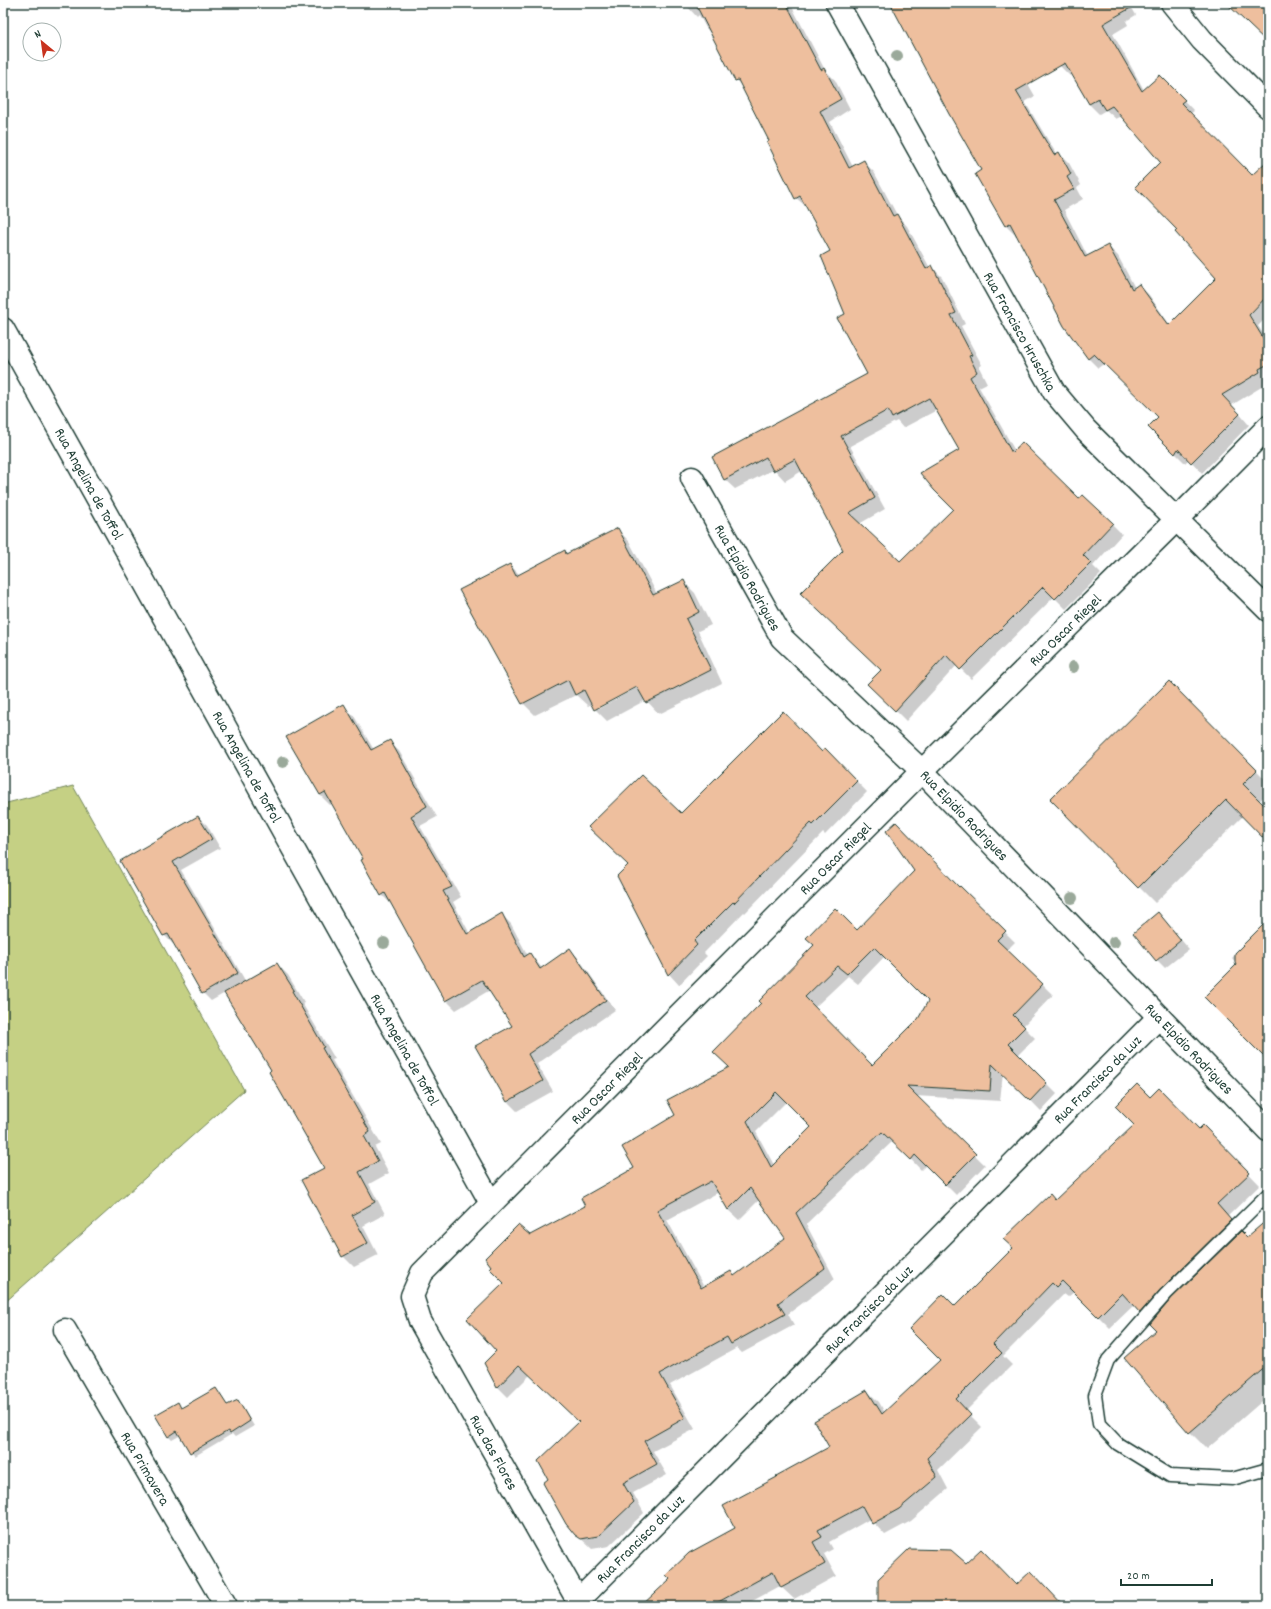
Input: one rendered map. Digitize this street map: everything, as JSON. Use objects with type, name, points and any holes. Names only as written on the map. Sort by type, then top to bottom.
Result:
[{"type":"street","name":"Rua Francisco Hruschka","points":[[837,3],[1054,392],[1086,430],[1268,610]]},
{"type":"street","points":[[1172,3],[1202,40],[1268,107]]},
{"type":"street","name":"Rua Angelina de Toffol","points":[[3,329],[491,1203]]},
{"type":"street","name":"Rua Oscar Riegel","points":[[412,1296],[422,1273],[922,771],[1268,427]]},
{"type":"street","name":"Rua Elpidio Rodrigues","points":[[692,478],[782,638],[922,771],[1268,1130]]},
{"type":"street","name":"Rua Francisco da Luz","points":[[579,1603],[1159,1018]]},
{"type":"street","name":"Rua das Flores","points":[[412,1296],[420,1321],[579,1603]]},
{"type":"street","name":"Rua Primavera","points":[[65,1330],[226,1606]]},
{"type":"lane","points":[[1268,1194],[1166,1294],[1108,1360],[1095,1395],[1099,1424],[1118,1444],[1170,1476],[1232,1479],[1268,1469]]},
{"type":"green space","points":[[73,786],[244,1090],[3,1304],[3,804]]},
{"type":"building","points":[[695,3],[786,3],[821,70],[824,68],[841,99],[820,111],[849,168],[864,160],[893,216],[897,214],[926,269],[932,265],[956,313],[951,315],[972,355],[969,356],[977,372],[970,377],[1012,453],[1022,442],[1079,498],[1083,495],[1113,523],[1083,555],[1091,563],[1055,599],[1043,587],[960,670],[946,655],[895,711],[867,684],[881,670],[800,593],[843,550],[795,459],[773,471],[766,457],[724,480],[712,457],[867,374],[837,318],[845,314],[821,256],[830,251],[800,196],[795,199],[767,142],[769,141],[738,80],[735,81]],"holes":[[[929,398],[959,450],[920,473],[953,509],[900,561],[849,513],[875,498],[841,436],[888,410],[892,418]]]},
{"type":"building","points":[[890,3],[1139,3],[1103,24],[1142,91],[1160,75],[1185,100],[1181,103],[1252,175],[1268,160],[1268,295],[1249,315],[1268,346],[1268,364],[1259,369],[1260,372],[1222,395],[1240,414],[1191,463],[1178,449],[1175,454],[1148,427],[1158,417],[1094,354],[1088,359],[1064,326],[1010,223],[1005,226],[975,174],[981,170],[949,114]],"holes":[[[1065,63],[1089,104],[1098,99],[1105,110],[1112,106],[1160,162],[1135,187],[1177,230],[1175,232],[1216,278],[1169,325],[1139,284],[1132,289],[1108,245],[1085,257],[1054,200],[1074,189],[1067,177],[1071,174],[1059,152],[1054,155],[1016,91]]]},
{"type":"building","points":[[1226,3],[1268,3],[1268,43]]},
{"type":"building","points":[[618,528],[653,595],[684,580],[699,612],[686,619],[711,670],[646,703],[637,687],[594,710],[584,690],[575,695],[568,680],[522,704],[459,590],[510,564],[516,576],[565,550],[566,554]]},
{"type":"building","points":[[1169,681],[1257,770],[1243,784],[1268,809],[1268,843],[1226,800],[1138,888],[1050,799]]},
{"type":"building","points":[[344,704],[371,750],[390,740],[427,806],[411,816],[452,887],[443,891],[467,934],[502,913],[524,957],[530,953],[540,969],[570,948],[606,1000],[528,1054],[543,1081],[507,1102],[475,1046],[512,1026],[482,980],[445,1001],[385,893],[381,896],[361,860],[363,859],[325,792],[320,795],[286,737]]},
{"type":"building","points":[[783,711],[822,752],[825,748],[857,781],[813,825],[811,823],[734,903],[733,902],[694,941],[697,945],[668,975],[617,876],[628,865],[588,827],[641,775],[681,813]]},
{"type":"building","points":[[198,816],[212,839],[173,862],[238,973],[202,994],[168,934],[163,936],[120,861]]},
{"type":"building","points":[[896,822],[959,887],[960,886],[1006,931],[997,940],[1043,984],[1013,1015],[1025,1027],[1008,1044],[1047,1083],[1030,1101],[992,1064],[990,1091],[907,1086],[976,1154],[945,1185],[915,1155],[911,1160],[882,1132],[796,1213],[825,1268],[778,1303],[785,1314],[731,1344],[727,1337],[660,1374],[685,1418],[644,1441],[657,1464],[623,1483],[634,1502],[598,1536],[581,1539],[575,1535],[566,1524],[543,1483],[548,1479],[538,1461],[579,1422],[519,1365],[497,1388],[484,1363],[496,1351],[467,1319],[504,1283],[489,1268],[491,1266],[485,1258],[518,1225],[530,1235],[585,1206],[581,1198],[634,1168],[622,1147],[675,1115],[667,1100],[729,1067],[713,1052],[761,1003],[759,1001],[814,945],[806,938],[835,908],[857,930],[914,871],[886,831]],"holes":[[[874,947],[928,1001],[918,1019],[872,1065],[805,997],[837,966],[847,974]],[[776,1092],[811,1127],[771,1167],[747,1121]],[[711,1181],[728,1210],[750,1188],[785,1238],[734,1276],[731,1271],[701,1288],[657,1210]]]},
{"type":"building","points":[[1158,912],[1181,940],[1156,961],[1133,933]]},
{"type":"building","points":[[1268,920],[1268,1061],[1204,997],[1236,965],[1235,953]]},
{"type":"building","points":[[277,963],[294,990],[292,991],[324,1047],[322,1048],[370,1132],[364,1136],[378,1161],[359,1172],[375,1202],[352,1215],[368,1243],[342,1257],[301,1180],[324,1168],[269,1072],[271,1070],[224,993]]},
{"type":"building","points":[[1137,1084],[1150,1097],[1159,1088],[1199,1129],[1203,1125],[1250,1173],[1217,1204],[1231,1220],[1161,1289],[1140,1313],[1122,1293],[1098,1317],[1062,1281],[1056,1287],[1052,1283],[993,1344],[1002,1353],[956,1399],[971,1415],[927,1458],[937,1477],[899,1509],[872,1524],[862,1506],[818,1530],[822,1537],[813,1542],[825,1564],[781,1588],[773,1572],[711,1606],[641,1606],[670,1579],[666,1575],[689,1553],[735,1528],[723,1506],[829,1447],[814,1421],[867,1390],[882,1414],[940,1360],[909,1329],[943,1294],[955,1306],[1013,1248],[1003,1239],[1050,1194],[1055,1200],[1134,1125],[1115,1106]]},
{"type":"building","points":[[1268,1219],[1268,1365],[1189,1433],[1124,1358],[1156,1330],[1150,1324],[1171,1299],[1241,1231],[1247,1237]]},
{"type":"building","points":[[216,1388],[227,1405],[238,1400],[250,1421],[230,1434],[228,1431],[190,1453],[177,1431],[168,1437],[155,1415],[178,1402],[181,1408]]},
{"type":"building","points":[[909,1549],[951,1550],[966,1563],[981,1549],[1016,1585],[1031,1571],[1064,1606],[878,1606],[878,1579]]}]
